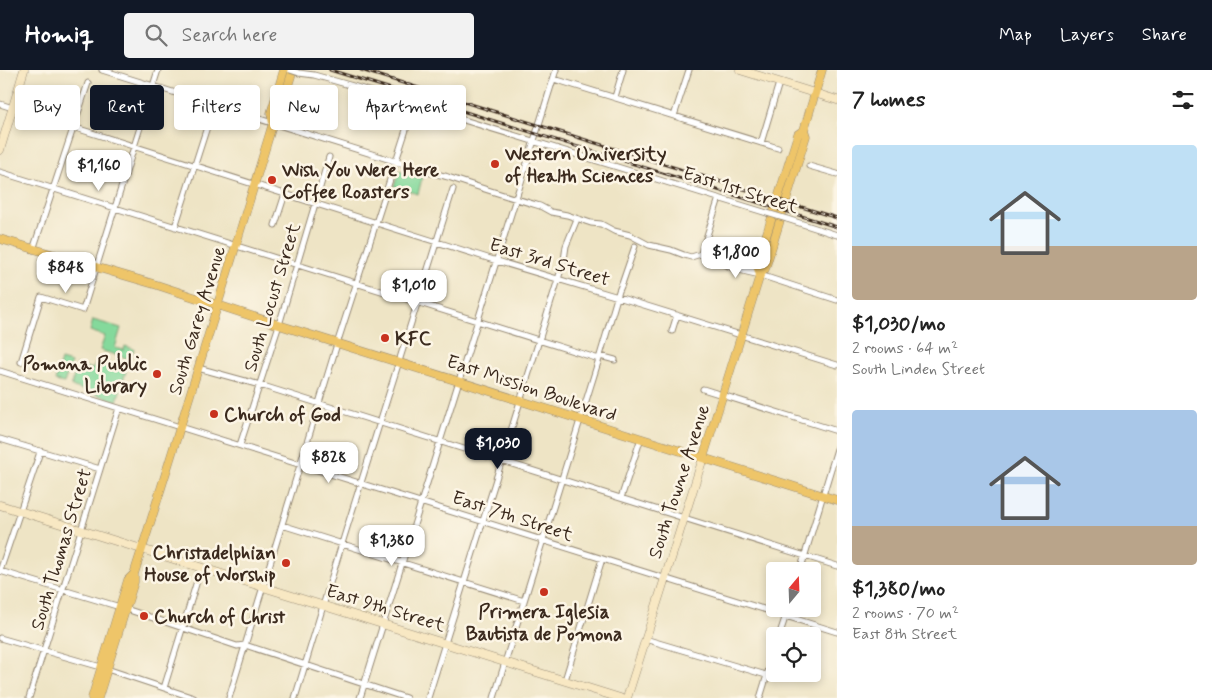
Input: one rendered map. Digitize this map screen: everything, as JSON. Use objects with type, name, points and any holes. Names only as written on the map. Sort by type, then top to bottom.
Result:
[{"type":"main road","points":[[760,275],[765,269],[797,168],[806,136],[804,130],[822,70]]},
{"type":"main road","points":[[289,85],[294,71]]},
{"type":"main road","name":"South Garey Avenue","points":[[279,85],[283,72]]},
{"type":"main road","name":"South Garey Avenue","points":[[92,698],[134,582],[134,574],[181,428],[216,305],[271,130]]},
{"type":"main road","points":[[760,275],[757,265],[798,134],[804,130]]},
{"type":"main road","name":"East Mission Boulevard","points":[[0,239],[96,269],[156,285],[337,344],[458,380],[837,500]]},
{"type":"main road","name":"South Towne Avenue","points":[[703,458],[760,275]]},
{"type":"main road","name":"South Garey Avenue","points":[[98,698],[104,668]]},
{"type":"street","points":[[0,150],[24,70]]},
{"type":"street","points":[[102,70],[149,85]]},
{"type":"street","points":[[152,85],[158,70]]},
{"type":"street","points":[[360,698],[556,70]]},
{"type":"street","points":[[615,97],[623,70]]},
{"type":"street","points":[[674,116],[689,70]]},
{"type":"street","points":[[740,70],[837,100]]},
{"type":"street","name":"East 1st Street","points":[[294,71],[348,85]]},
{"type":"street","points":[[554,79],[778,148]]},
{"type":"street","points":[[80,108],[88,83]]},
{"type":"street","points":[[761,143],[779,83]]},
{"type":"street","name":"East 3rd Street","points":[[0,104],[15,109]]},
{"type":"street","name":"East 1st Street","points":[[466,121],[837,235]]},
{"type":"street","name":"East 3rd Street","points":[[80,129],[497,261],[837,365]]},
{"type":"street","points":[[33,250],[73,130]]},
{"type":"street","points":[[21,362],[41,297],[83,310],[139,130]]},
{"type":"street","points":[[175,227],[206,130]]},
{"type":"street","points":[[295,130],[413,168],[447,176],[577,219],[601,224],[650,245],[691,257],[701,254],[734,268],[837,300]]},
{"type":"street","points":[[229,698],[337,344],[406,130]]},
{"type":"street","name":"South Locust Street","points":[[240,446],[279,325],[329,157]]},
{"type":"street","points":[[809,166],[837,174]]},
{"type":"street","points":[[0,172],[538,340],[600,358],[615,360]]},
{"type":"street","points":[[295,698],[341,544],[453,189]]},
{"type":"street","points":[[275,225],[285,194]]},
{"type":"street","points":[[701,254],[720,198]]},
{"type":"street","points":[[428,698],[564,260],[566,246],[577,219]]},
{"type":"street","points":[[494,698],[635,246]]},
{"type":"street","points":[[672,331],[677,315]]},
{"type":"street","points":[[198,368],[260,385],[837,566]]},
{"type":"street","name":"East 7th Street","points":[[0,371],[766,610]]},
{"type":"street","points":[[703,388],[837,431]]},
{"type":"street","name":"South Thomas Street","points":[[29,698],[119,408]]},
{"type":"street","points":[[621,498],[641,438]]},
{"type":"street","points":[[0,439],[100,469]]},
{"type":"street","points":[[803,562],[837,449]]},
{"type":"street","points":[[40,452],[0,571],[123,608],[236,646],[245,645],[406,698]]},
{"type":"street","name":"South Towne Avenue","points":[[627,698],[703,458]]},
{"type":"street","name":"East 9th Street","points":[[0,505],[620,698]]},
{"type":"street","points":[[282,525],[524,601]]},
{"type":"street","points":[[565,680],[602,559]]},
{"type":"street","points":[[164,688],[201,568]]},
{"type":"street","name":"East 7th Street","points":[[792,618],[837,632]]},
{"type":"street","points":[[0,638],[104,668],[194,698]]},
{"type":"street","points":[[645,639],[766,675],[760,698]]},
{"type":"green space","points":[[399,171],[422,178],[418,194],[394,186]]},
{"type":"green space","points":[[93,320],[121,328],[115,348],[124,350],[125,346],[134,349],[130,359],[100,350],[105,336],[90,331]]},
{"type":"green space","points":[[61,360],[71,363],[64,383],[55,381]]},
{"type":"green space","points":[[96,362],[126,371],[117,401],[71,386],[77,365],[93,369]]},
{"type":"railway","points":[[330,70],[837,227]]},
{"type":"railway","points":[[361,70],[837,218]]},
{"type":"place","name":"Western University of Health Sciences","points":[[495,164]]},
{"type":"place","name":"Wish You Were Here Coffee Roasters","points":[[272,180]]},
{"type":"place","name":"KFC","points":[[385,338]]},
{"type":"place","name":"Pomona Public Library","points":[[157,374]]},
{"type":"place","name":"Church of God","points":[[214,414]]},
{"type":"place","name":"Christadelphian House of Worship","points":[[286,563]]},
{"type":"place","name":"Primera Iglesia Bautista de Pomona","points":[[544,592]]},
{"type":"place","name":"Church of Christ","points":[[144,616]]}]
